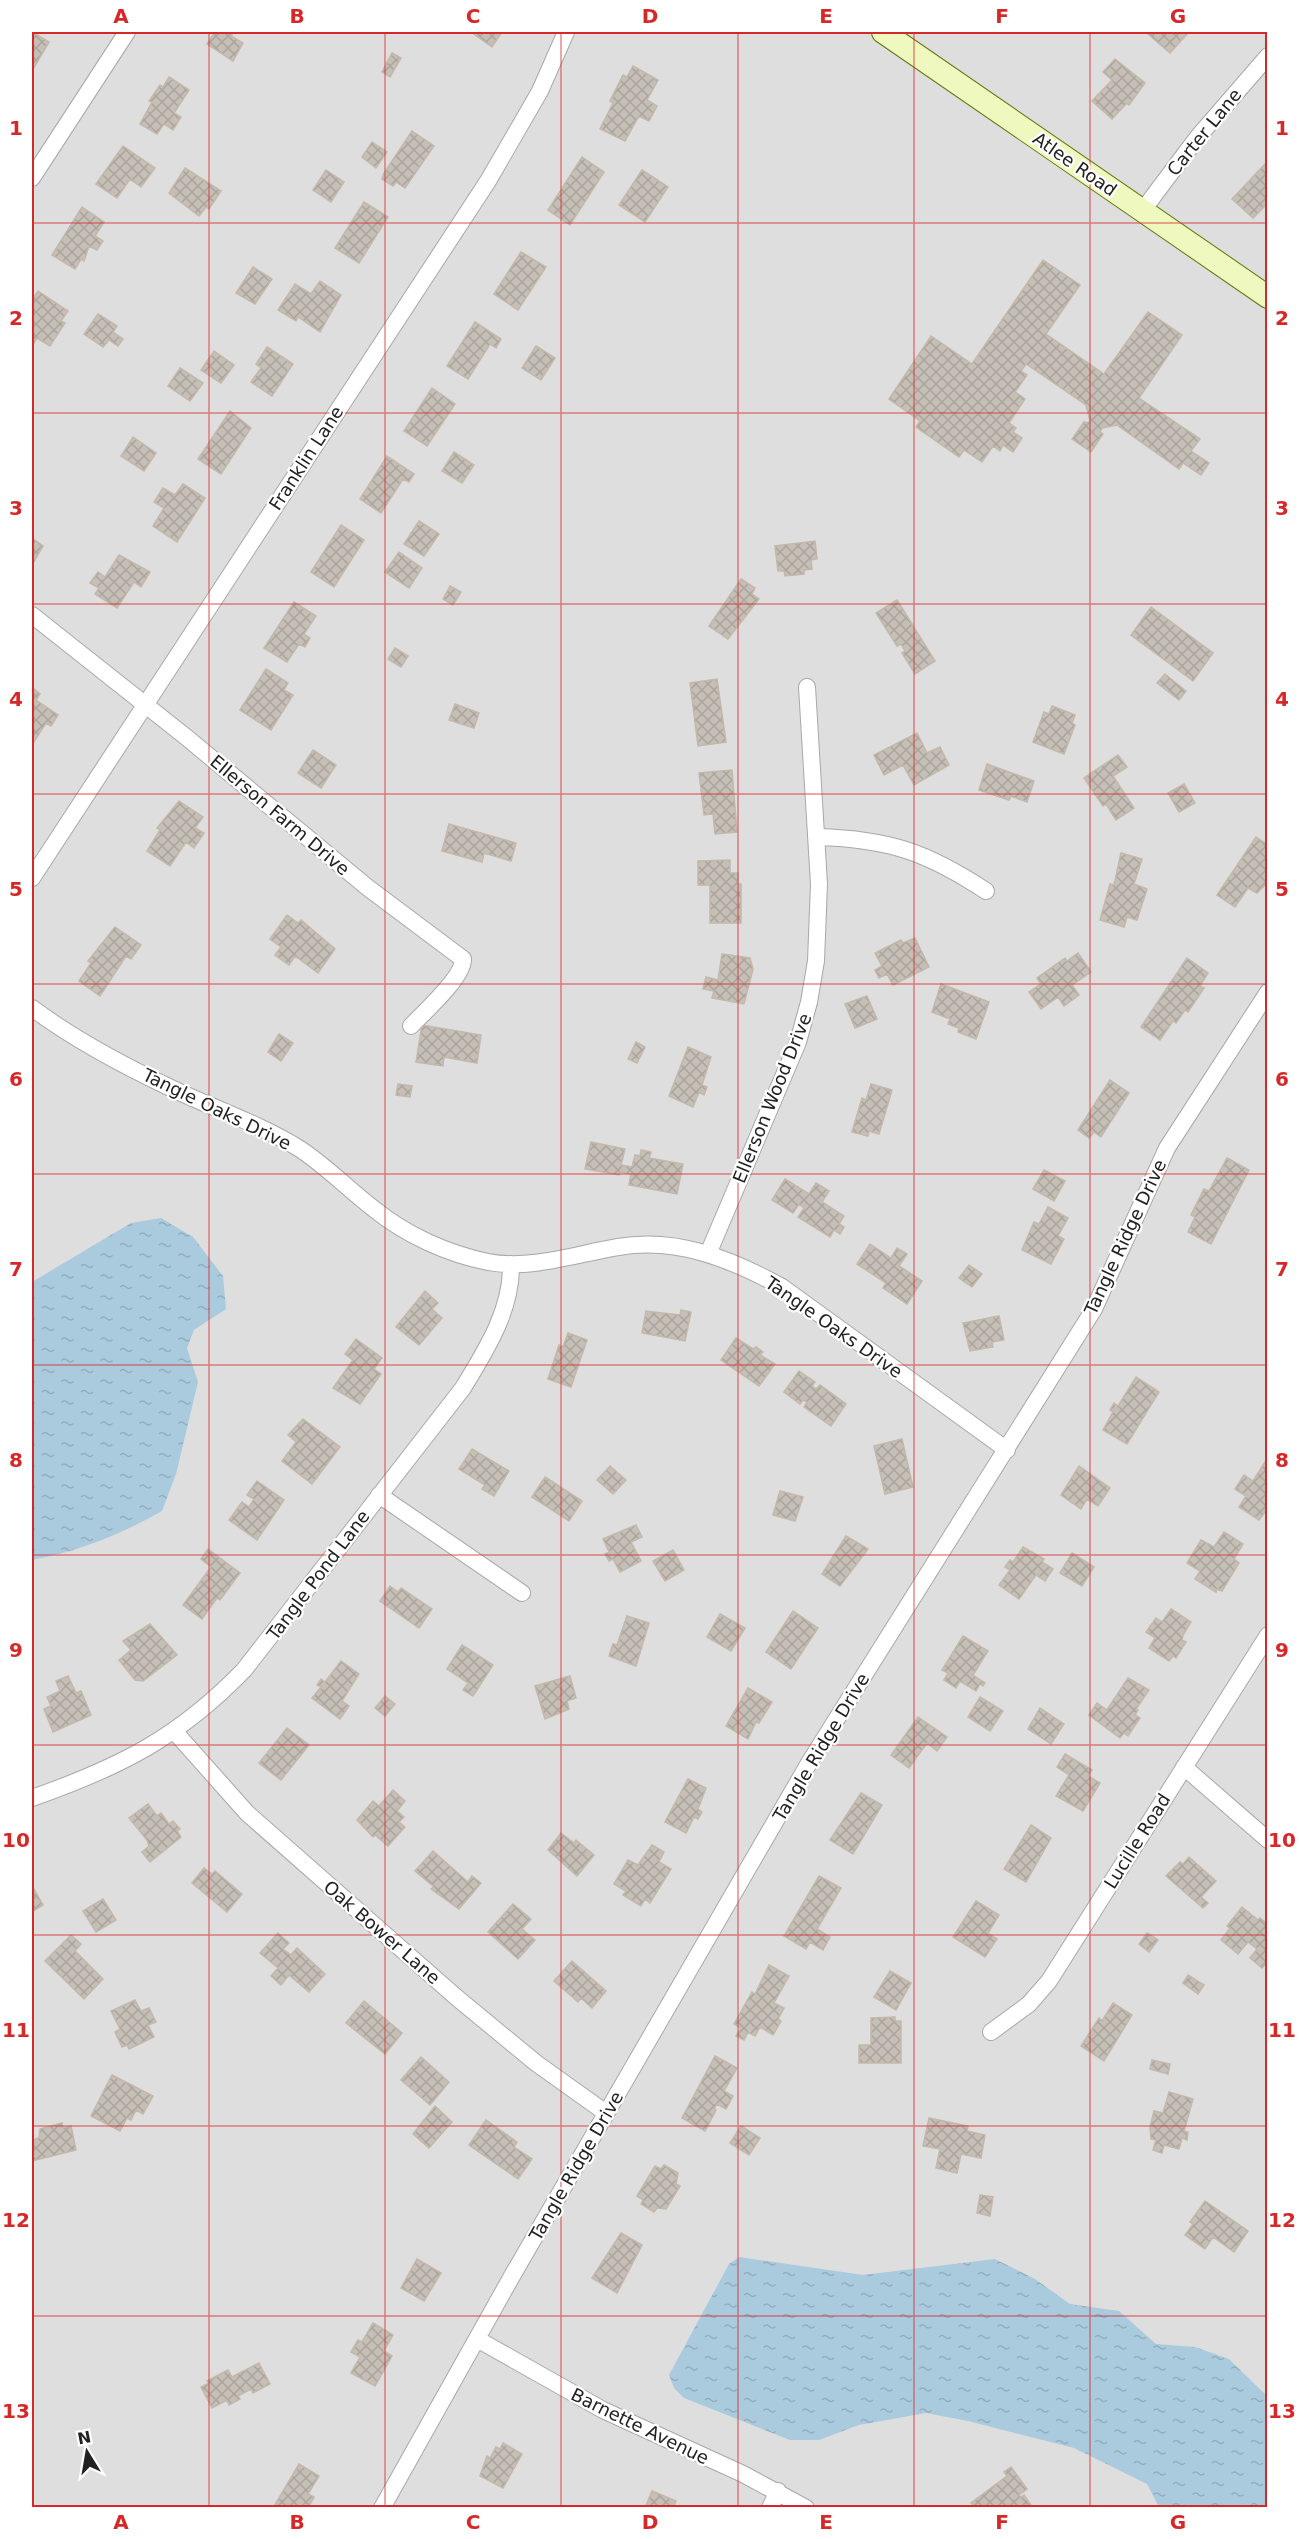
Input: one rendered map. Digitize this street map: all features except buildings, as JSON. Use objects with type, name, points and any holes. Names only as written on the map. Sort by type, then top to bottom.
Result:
[{"type":"main road","name":"Atlee Road","points":[[883,32],[1268,297]]},
{"type":"street","points":[[32,178],[127,32]]},
{"type":"street","name":"Franklin Lane","points":[[32,878],[144,703],[488,181],[540,92],[566,32]]},
{"type":"street","name":"Carter Lane","points":[[1143,210],[1197,138],[1268,56]]},
{"type":"street","name":"Ellerson Farm Drive","points":[[32,615],[144,703],[367,887],[463,959],[463,967],[455,979],[411,1026]]},
{"type":"street","name":"Ellerson Wood Drive","points":[[708,1254],[798,1042],[809,1002],[816,961],[818,837],[807,687]]},
{"type":"street","points":[[818,837],[856,838],[893,844],[955,870],[986,891]]},
{"type":"street","name":"Tangle Ridge Drive","points":[[382,2508],[606,2113],[809,1762],[1094,1309],[1167,1148],[1268,992]]},
{"type":"street","name":"Tangle Oaks Drive","points":[[32,1008],[104,1053],[172,1089],[265,1130],[301,1150],[376,1211],[412,1234],[445,1249],[488,1262],[511,1264],[651,1244],[680,1247],[708,1254],[749,1269],[782,1287],[1007,1450]]},
{"type":"street","name":"Tangle Pond Lane","points":[[32,1798],[106,1770],[175,1732],[213,1702],[244,1670],[463,1388],[485,1351],[509,1294],[511,1264]]},
{"type":"street","points":[[379,1495],[522,1593]]},
{"type":"street","name":"Lucille Road","points":[[991,2032],[1029,2004],[1049,1981],[1268,1635]]},
{"type":"street","name":"Oak Bower Lane","points":[[175,1732],[247,1813],[456,1997],[536,2063],[606,2113]]},
{"type":"street","points":[[1184,1767],[1268,1840]]},
{"type":"street","name":"Barnette Avenue","points":[[477,2339],[603,2410],[778,2491],[806,2508]]},
{"type":"street","points":[[770,2508],[778,2491]]},
{"type":"shaded area","points":[[32,32],[1267,32],[1267,2507],[32,2507]]},
{"type":"water","points":[[161,1218],[193,1237],[223,1276],[226,1309],[194,1330],[187,1348],[198,1382],[176,1474],[162,1511],[131,1528],[99,1541],[32,1560],[32,1282],[131,1223]]},
{"type":"water","points":[[739,2257],[863,2275],[995,2259],[1035,2279],[1070,2304],[1119,2311],[1156,2344],[1195,2347],[1229,2359],[1267,2396],[1267,2507],[1159,2507],[1147,2484],[1074,2448],[968,2421],[926,2413],[859,2425],[819,2440],[790,2440],[684,2398],[674,2388],[669,2375],[729,2264]]}]
